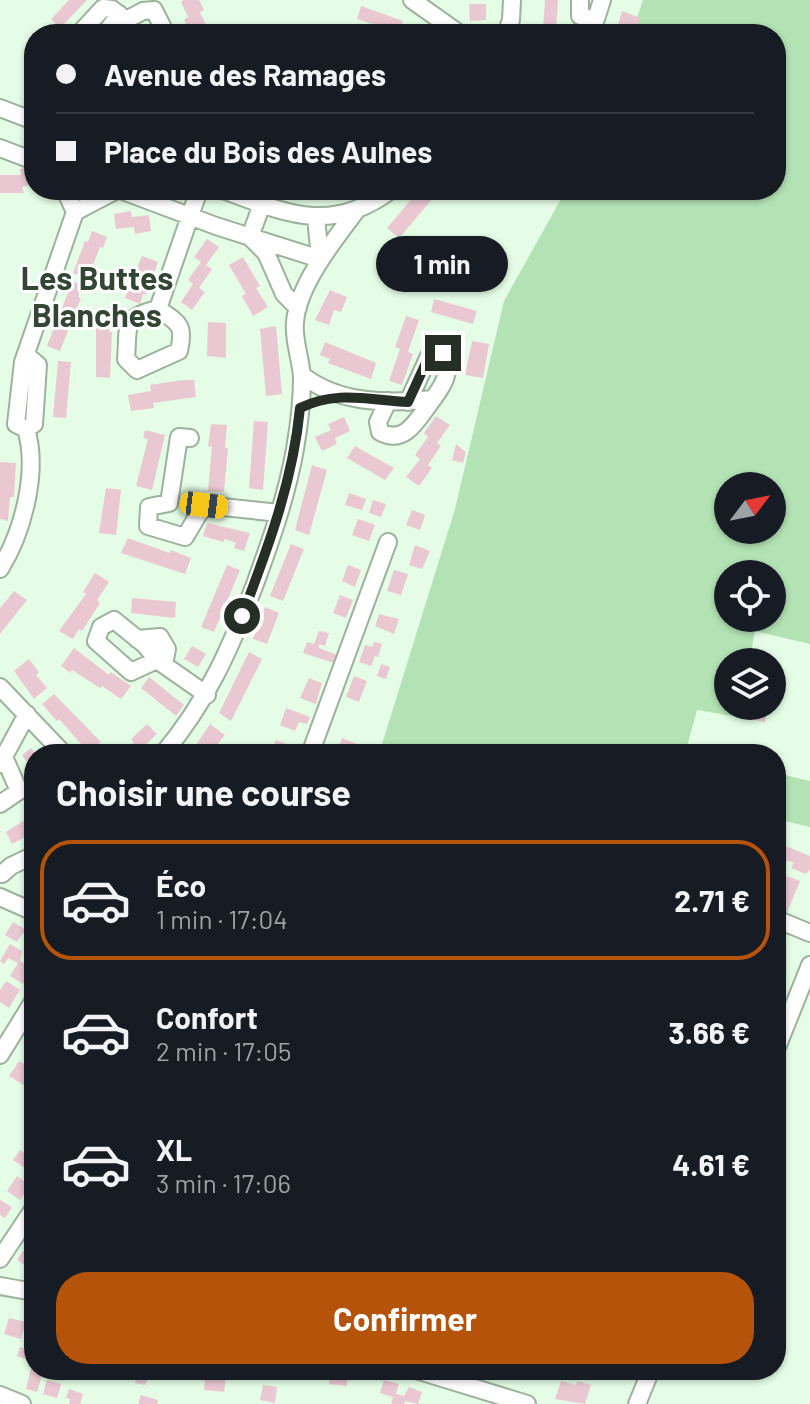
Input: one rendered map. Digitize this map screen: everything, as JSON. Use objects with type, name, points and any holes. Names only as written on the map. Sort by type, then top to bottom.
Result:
[{"type":"street","points":[[412,0],[446,24]]},
{"type":"street","points":[[510,24],[512,0]]},
{"type":"street","points":[[580,0],[580,16],[596,19],[602,0]]},
{"type":"street","points":[[88,24],[103,8],[112,9],[126,20],[143,11],[154,10],[161,24]]},
{"type":"street","points":[[112,24],[119,14]]},
{"type":"street","points":[[0,108],[24,117]]},
{"type":"street","points":[[0,124],[24,121]]},
{"type":"street","points":[[0,148],[24,157]]},
{"type":"street","points":[[0,569],[19,531],[27,502],[30,443],[26,429],[34,424],[38,365],[26,355],[75,212],[70,200]]},
{"type":"street","points":[[75,212],[98,200]]},
{"type":"street","points":[[146,200],[320,259]]},
{"type":"street","points":[[158,309],[196,200]]},
{"type":"street","points":[[250,237],[264,200]]},
{"type":"street","points":[[270,200],[299,216],[316,217],[356,211]]},
{"type":"street","points":[[171,744],[207,695],[232,642],[279,513],[294,452],[300,408],[302,375],[295,323],[298,308],[320,259],[356,211],[374,200]]},
{"type":"street","points":[[316,217],[320,259]]},
{"type":"street","points":[[250,237],[266,253],[284,294],[298,308]]},
{"type":"street","points":[[388,401],[378,422],[380,432],[389,437],[399,437],[408,431],[445,381],[448,364],[443,353],[430,354],[408,402]]},
{"type":"street","points":[[302,375],[339,396]]},
{"type":"street","points":[[300,408],[318,399],[339,396],[408,402],[433,399]]},
{"type":"street","points":[[169,503],[179,437],[190,438]]},
{"type":"street","points":[[204,505],[185,537],[148,526],[149,507],[169,503],[204,505],[279,513]]},
{"type":"street","points":[[314,744],[388,542]]},
{"type":"street","points":[[114,620],[137,639],[160,637],[167,649],[160,662],[131,672],[96,641],[101,627],[114,620]]},
{"type":"street","points":[[160,662],[207,695]]},
{"type":"street","points":[[0,687],[55,744]]},
{"type":"street","points":[[0,804],[19,791],[2,760],[27,714]]},
{"type":"street","points":[[24,860],[1,874],[7,885],[0,896],[24,907]]},
{"type":"street","points":[[786,923],[810,933]]},
{"type":"street","points":[[786,1025],[810,965]]},
{"type":"street","points":[[0,1055],[24,1016]]},
{"type":"street","points":[[0,1259],[24,1223]]},
{"type":"street","points":[[0,1286],[24,1290]]},
{"type":"street","points":[[449,1380],[527,1404]]},
{"type":"street","points":[[637,1404],[647,1380]]},
{"type":"street","points":[[0,1395],[22,1404]]},
{"type":"green space","points":[[643,0],[810,0],[810,644],[759,632],[786,632],[786,560],[714,560],[714,632],[755,632],[752,648],[714,648],[714,713],[697,710],[688,744],[382,744],[455,509],[504,301],[560,200],[786,200],[786,24],[635,24]]},
{"type":"green space","points":[[786,775],[810,781],[810,827],[786,821]]},
{"type":"building","points":[[69,0],[87,0],[64,24],[56,24],[51,19]]},
{"type":"building","points":[[199,0],[206,24],[186,24],[184,20],[188,17],[181,2]]},
{"type":"building","points":[[545,0],[558,0],[556,24],[543,24]]},
{"type":"building","points":[[469,4],[486,4],[486,20],[470,21]]},
{"type":"building","points":[[361,6],[403,21],[402,24],[372,24],[357,19]]},
{"type":"building","points":[[622,11],[640,18],[638,24],[618,24]]},
{"type":"building","points":[[24,168],[24,193],[0,193],[0,175],[21,175],[20,169]]},
{"type":"building","points":[[411,200],[431,200],[399,238],[387,228]]},
{"type":"building","points":[[131,211],[132,217],[149,215],[151,231],[135,234],[134,227],[116,229],[114,214]]},
{"type":"building","points":[[92,231],[107,237],[88,278],[73,273]]},
{"type":"building","points":[[207,239],[219,247],[206,265],[212,269],[199,288],[205,292],[192,310],[181,302],[193,284],[188,280],[201,262],[194,257]]},
{"type":"building","points":[[142,256],[158,262],[140,304],[125,298]]},
{"type":"building","points":[[243,257],[268,307],[253,316],[242,296],[246,294],[229,265]]},
{"type":"building","points":[[70,281],[82,285],[78,297],[81,298],[60,351],[47,346]]},
{"type":"building","points":[[330,290],[347,297],[341,312],[334,310],[329,325],[315,320]]},
{"type":"building","points":[[434,299],[477,311],[473,324],[431,312]]},
{"type":"building","points":[[96,309],[110,310],[110,378],[96,377]]},
{"type":"building","points":[[406,316],[419,320],[408,352],[413,354],[402,385],[389,381],[400,349],[395,347]]},
{"type":"building","points":[[208,322],[226,323],[226,358],[207,356]]},
{"type":"building","points":[[276,326],[282,394],[266,396],[260,329]]},
{"type":"building","points":[[472,341],[489,344],[483,378],[465,375]]},
{"type":"building","points":[[325,342],[376,363],[371,379],[328,363],[330,359],[320,355]]},
{"type":"building","points":[[58,361],[71,362],[66,418],[53,417]]},
{"type":"building","points":[[194,380],[196,397],[153,403],[154,408],[131,411],[128,395],[151,391],[150,385]]},
{"type":"building","points":[[436,416],[450,425],[437,443],[441,446],[428,465],[432,468],[419,486],[406,477],[420,459],[415,455],[428,437],[424,433]]},
{"type":"building","points":[[344,417],[350,431],[335,438],[337,444],[322,451],[315,437],[331,430],[328,424]]},
{"type":"building","points":[[254,421],[268,422],[263,490],[249,488]]},
{"type":"building","points":[[211,424],[227,425],[224,492],[208,491]]},
{"type":"building","points":[[145,430],[165,435],[152,490],[136,486],[148,439],[143,438]]},
{"type":"building","points":[[456,444],[466,452],[463,463],[452,460]]},
{"type":"building","points":[[355,446],[394,468],[385,480],[347,458]]},
{"type":"building","points":[[0,462],[16,463],[14,497],[10,497],[8,521],[0,519]]},
{"type":"building","points":[[312,465],[327,470],[309,535],[295,530]]},
{"type":"building","points":[[106,488],[121,490],[116,535],[99,533]]},
{"type":"building","points":[[349,493],[366,499],[362,510],[345,505]]},
{"type":"building","points":[[373,500],[386,504],[381,517],[369,513]]},
{"type":"building","points":[[412,510],[425,515],[420,530],[406,525]]},
{"type":"building","points":[[358,519],[375,525],[369,541],[352,535]]},
{"type":"building","points":[[207,523],[250,533],[244,551],[234,548],[236,543],[203,536]]},
{"type":"building","points":[[128,538],[191,558],[185,574],[121,553]]},
{"type":"building","points":[[291,544],[304,549],[283,601],[270,596]]},
{"type":"building","points":[[415,545],[430,551],[422,569],[409,565]]},
{"type":"building","points":[[227,565],[240,570],[214,632],[201,627]]},
{"type":"building","points":[[348,565],[361,570],[355,587],[342,581]]},
{"type":"building","points":[[394,570],[408,574],[401,595],[387,591]]},
{"type":"building","points":[[95,573],[109,582],[97,600],[100,603],[82,631],[79,629],[73,639],[59,631],[86,594],[83,592]]},
{"type":"building","points":[[14,591],[27,600],[0,634],[0,608]]},
{"type":"building","points":[[340,595],[353,600],[346,618],[333,613]]},
{"type":"building","points":[[132,598],[176,602],[175,618],[131,613]]},
{"type":"building","points":[[265,607],[279,613],[267,644],[253,639]]},
{"type":"building","points":[[379,614],[399,619],[394,634],[375,626]]},
{"type":"building","points":[[319,631],[329,633],[325,646],[319,644],[319,648],[337,655],[334,663],[303,653],[307,642],[314,644]]},
{"type":"building","points":[[374,642],[382,644],[378,657],[375,656],[371,666],[359,662],[365,645],[372,647]]},
{"type":"building","points":[[192,646],[206,654],[198,667],[184,659]]},
{"type":"building","points":[[74,648],[109,675],[111,672],[131,686],[121,699],[61,666]]},
{"type":"building","points":[[249,652],[262,659],[231,721],[219,713]]},
{"type":"building","points":[[29,659],[39,672],[36,675],[47,688],[34,699],[14,671]]},
{"type":"building","points":[[381,664],[390,667],[386,679],[377,676]]},
{"type":"building","points":[[354,676],[367,681],[359,702],[346,697]]},
{"type":"building","points":[[149,677],[184,705],[176,716],[141,688]]},
{"type":"building","points":[[309,678],[322,683],[316,704],[300,698]]},
{"type":"building","points":[[54,694],[101,742],[81,744],[42,704]]},
{"type":"building","points":[[286,708],[310,717],[307,724],[299,722],[295,731],[280,725]]},
{"type":"building","points":[[147,724],[157,734],[146,744],[132,744],[134,742],[131,739]]},
{"type":"building","points":[[210,724],[225,735],[218,744],[197,744]]},
{"type":"building","points":[[342,738],[357,744],[340,744]]},
{"type":"building","points":[[24,820],[24,838],[12,844],[6,832]]},
{"type":"building","points":[[786,846],[810,856],[810,869],[806,874],[791,868],[794,863],[787,860],[786,863]]},
{"type":"building","points":[[787,876],[800,881],[786,915]]},
{"type":"building","points":[[13,922],[24,929],[17,942],[5,935]]},
{"type":"building","points":[[10,944],[22,951],[23,984],[10,976],[18,963],[8,958],[4,964],[0,961]]},
{"type":"building","points":[[6,981],[20,990],[9,1008],[0,1002],[0,990]]},
{"type":"building","points":[[19,1061],[24,1064],[24,1085],[9,1076]]},
{"type":"building","points":[[20,1150],[24,1153],[24,1168],[13,1160]]},
{"type":"building","points":[[17,1176],[24,1181],[24,1194],[20,1200],[7,1191]]},
{"type":"building","points":[[0,1200],[12,1207],[5,1218],[0,1215]]},
{"type":"building","points":[[23,1251],[24,1252],[24,1264],[17,1260]]},
{"type":"building","points":[[9,1318],[24,1322],[21,1339],[4,1334]]},
{"type":"building","points":[[20,1347],[24,1348],[24,1358],[17,1356]]},
{"type":"building","points":[[28,1380],[40,1380],[37,1392],[26,1389]]},
{"type":"building","points":[[47,1380],[61,1384],[57,1398],[43,1394]]},
{"type":"building","points":[[136,1380],[147,1380],[145,1385],[135,1383]]},
{"type":"building","points":[[205,1380],[225,1380],[224,1392],[204,1390]]},
{"type":"building","points":[[330,1380],[347,1380],[347,1386],[329,1384]]},
{"type":"building","points":[[384,1380],[399,1384],[396,1394],[404,1396],[409,1387],[422,1392],[418,1404],[405,1401],[404,1404],[391,1404],[393,1397],[380,1393]]},
{"type":"building","points":[[561,1381],[591,1385],[585,1404],[555,1399]]},
{"type":"building","points":[[263,1385],[277,1387],[275,1403],[260,1400]]},
{"type":"building","points":[[69,1389],[83,1394],[80,1404],[69,1404],[70,1399],[66,1398]]},
{"type":"building","points":[[141,1395],[158,1400],[157,1404],[138,1404]]},
{"type":"district","name":"Les Buttes Blanches","points":[[97,298]]},
{"type":"route","points":[[242,616],[279,513],[294,452],[300,408],[318,399],[339,396],[408,402],[430,354],[443,353]]}]
